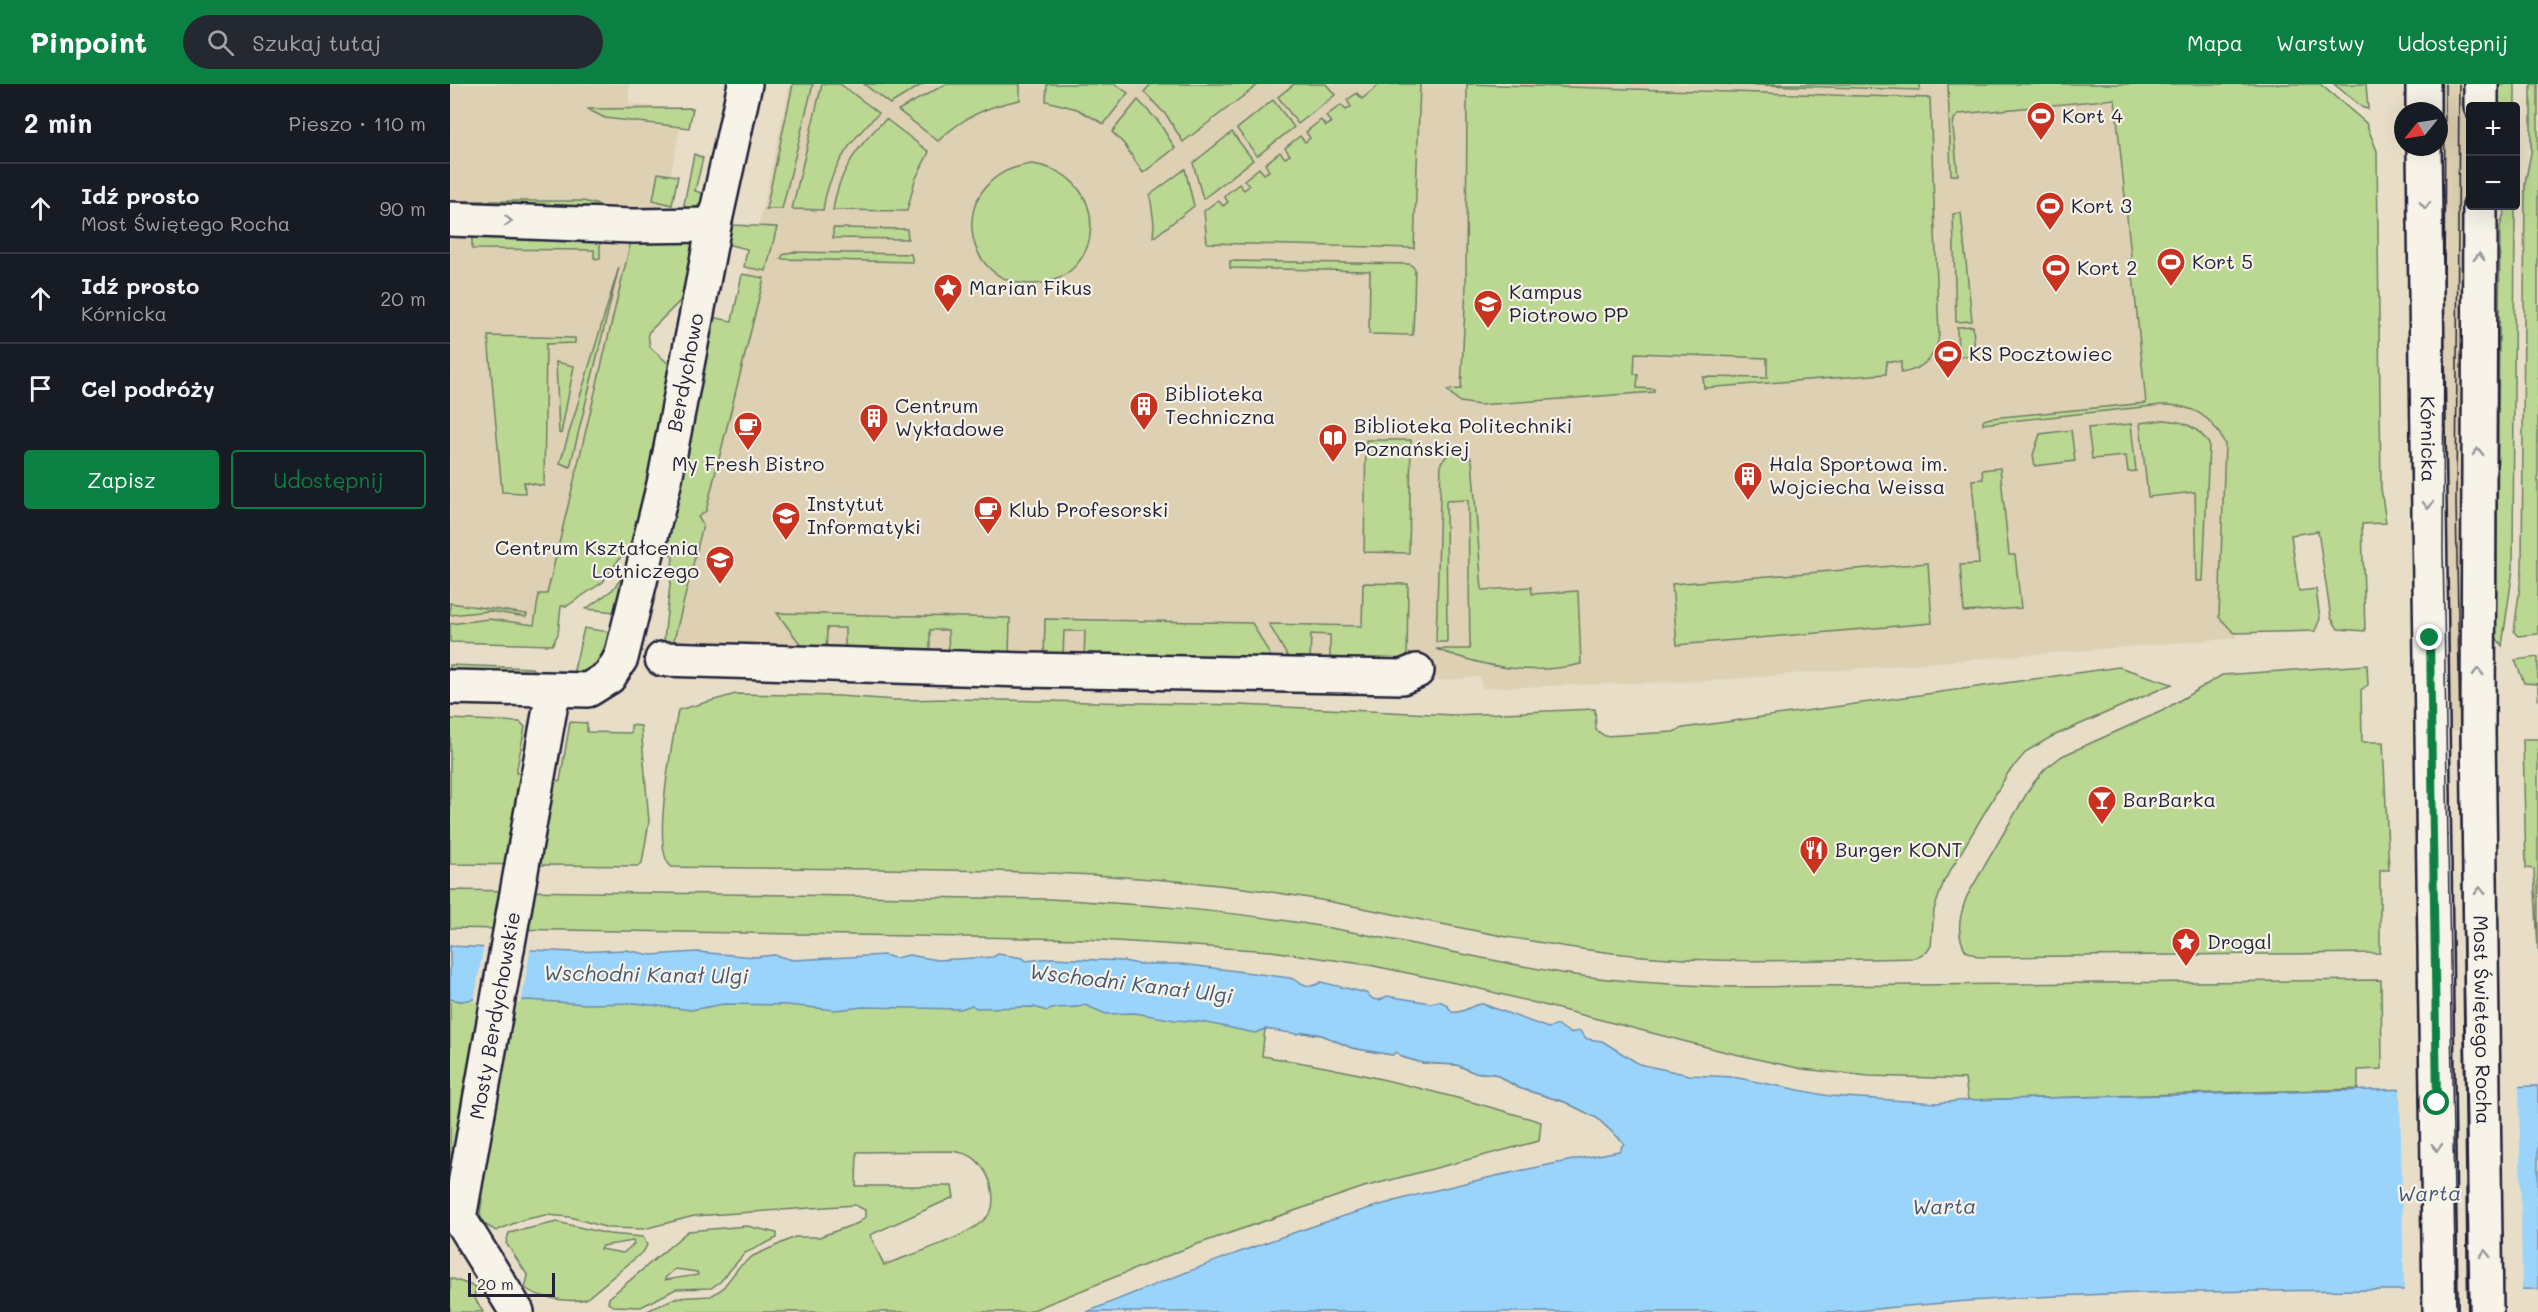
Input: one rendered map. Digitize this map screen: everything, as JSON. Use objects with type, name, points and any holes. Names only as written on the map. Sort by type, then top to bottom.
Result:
[{"type":"street","name":"Berdychowo","points":[[450,687],[588,690],[609,677],[621,658],[664,484],[714,225],[745,84]]},
{"type":"street","points":[[2423,84],[2424,102]]},
{"type":"street","points":[[2481,84],[2481,102]]},
{"type":"street","name":"Kórnicka","points":[[2424,156],[2440,1312]]},
{"type":"street","name":"Most Świętego Rocha","points":[[2480,210],[2478,730],[2486,1312]]},
{"type":"street","points":[[450,219],[624,226],[714,225]]},
{"type":"street","points":[[662,659],[1290,677],[1402,677],[1417,671]]},
{"type":"street","name":"Mosty Berdychowskie","points":[[517,1312],[459,1218],[550,711]]},
{"type":"shaded area","points":[[450,84],[629,84],[629,104],[684,109],[632,363],[575,600],[512,638],[450,638]]},
{"type":"shaded area","name":"Kampus Piotrowo PP","points":[[790,84],[2242,84],[2236,638],[1707,681],[1482,688],[1480,677],[1271,695],[691,659],[669,629]]},
{"type":"shaded area","points":[[2437,84],[2468,84],[2468,102],[2466,102],[2466,289],[2470,730],[2439,731],[2437,156],[2448,156],[2448,102],[2437,102]]},
{"type":"green space","points":[[793,84],[813,84],[782,209],[766,209]]},
{"type":"green space","points":[[822,84],[840,84],[879,113],[842,156],[830,182],[823,210],[792,209]]},
{"type":"green space","points":[[864,84],[923,84],[890,104]]},
{"type":"green space","points":[[946,84],[1020,84],[1020,100],[976,114],[956,126],[938,141],[898,110]]},
{"type":"green space","points":[[1047,84],[1115,84],[1128,93],[1104,124],[1077,109],[1046,101]]},
{"type":"green space","points":[[1151,84],[1259,84],[1183,142],[1167,116],[1144,92]]},
{"type":"green space","points":[[1294,84],[1326,84],[1335,95],[1298,124],[1278,97]]},
{"type":"green space","points":[[1380,84],[1420,84],[1414,248],[1207,243],[1204,211],[1218,200],[1223,206],[1228,202],[1224,196],[1239,184],[1244,190],[1249,186],[1244,180],[1259,168],[1264,174],[1269,171],[1265,164],[1280,152],[1285,158],[1290,155],[1285,148],[1300,136],[1305,142],[1310,138],[1306,132],[1321,120],[1326,126],[1331,123],[1326,116],[1341,105],[1346,110],[1351,107],[1347,100],[1357,93],[1362,99]]},
{"type":"green space","points":[[1467,84],[1930,98],[1939,336],[1935,350],[1921,366],[1901,373],[1901,362],[1887,361],[1886,374],[1704,388],[1703,377],[1767,378],[1767,358],[1635,353],[1634,374],[1638,374],[1637,388],[1654,389],[1654,392],[1479,405],[1460,402],[1447,390],[1461,389],[1466,286]]},
{"type":"green space","points":[[1727,84],[1920,84],[1920,90]]},
{"type":"green space","points":[[1948,84],[2320,84],[2366,123],[2377,151],[2381,488],[2386,523],[2362,524],[2365,631],[2338,629],[2331,618],[2318,531],[2291,535],[2299,591],[2316,589],[2320,619],[2315,631],[2234,633],[2219,617],[2225,444],[2214,426],[2200,414],[2183,407],[2162,405],[1983,424],[1983,420],[1991,418],[2146,403],[2115,99],[1960,114],[1954,119],[1953,127],[1958,175],[1951,175]]},
{"type":"green space","points":[[2334,84],[2366,84],[2368,109],[2363,108]]},
{"type":"green space","points":[[2493,84],[2515,84],[2515,102],[2493,102]]},
{"type":"green space","points":[[2531,84],[2538,84],[2538,634],[2518,636],[2514,632],[2522,569],[2525,183],[2531,153]]},
{"type":"green space","points":[[1138,100],[1159,122],[1175,148],[1143,173],[1124,144],[1112,132]]},
{"type":"green space","points":[[1273,100],[1294,127],[1257,156],[1237,129]]},
{"type":"green space","points":[[693,108],[689,128],[605,118],[587,109]]},
{"type":"green space","points":[[886,119],[929,152],[915,180],[907,211],[833,210],[840,183],[851,160],[867,138]]},
{"type":"green space","points":[[1232,132],[1253,160],[1203,199],[1193,163]]},
{"type":"green space","points":[[694,154],[703,158],[695,191],[706,194],[697,207],[682,214]]},
{"type":"green space","points":[[1032,164],[1059,172],[1077,187],[1088,207],[1091,228],[1086,249],[1074,267],[1056,279],[1031,284],[1006,279],[988,267],[976,249],[972,228],[975,206],[986,187],[1005,172]]},
{"type":"green space","points":[[1185,169],[1194,206],[1153,238],[1154,223],[1150,195]]},
{"type":"green space","points":[[658,173],[678,176],[672,205],[653,200]]},
{"type":"green space","points":[[463,201],[583,201],[599,205],[613,213],[463,210]]},
{"type":"green space","points":[[2505,210],[2515,210],[2513,569],[2502,646],[2496,637],[2500,227]]},
{"type":"green space","points":[[1961,213],[1972,321],[1956,322],[1953,214]]},
{"type":"green space","points":[[731,225],[777,227],[766,271],[744,267],[747,249],[726,244]]},
{"type":"green space","points":[[833,228],[907,229],[908,239],[833,238]]},
{"type":"green space","points":[[472,233],[600,233],[600,259],[594,258],[594,250],[472,249]]},
{"type":"green space","points":[[690,239],[695,249],[681,300],[648,333],[650,347],[671,366],[637,541],[622,555],[603,582],[567,606],[561,606],[558,634],[552,645],[450,642],[450,624],[489,619],[534,625],[539,594],[547,594],[631,241]]},
{"type":"green space","points":[[791,252],[911,254],[913,262],[781,259],[783,255]]},
{"type":"green space","points":[[1230,261],[1410,264],[1415,269],[1413,335],[1369,334],[1370,271],[1230,268]]},
{"type":"green space","points":[[619,267],[570,467],[560,463]]},
{"type":"green space","points":[[742,274],[764,278],[706,511],[698,517],[703,525],[672,648],[664,640],[673,557],[662,543],[711,317],[732,321]]},
{"type":"green space","points":[[1973,326],[1975,356],[1958,357],[1957,327]]},
{"type":"green space","points":[[488,336],[575,338],[575,343],[546,344],[544,486],[524,482],[525,493],[502,492]]},
{"type":"green space","points":[[556,362],[574,366],[561,434],[559,433]]},
{"type":"green space","points":[[2164,420],[2190,426],[2209,444],[2203,581],[2197,581],[2195,492],[2148,497],[2140,423]]},
{"type":"green space","points":[[2131,424],[2136,471],[2128,472],[2126,456],[2092,459],[2088,428]]},
{"type":"green space","points":[[2071,430],[2075,461],[2035,466],[2033,455],[2040,434]]},
{"type":"green space","points":[[1366,440],[1411,440],[1409,553],[1364,552]]},
{"type":"green space","points":[[1459,449],[1467,452],[1472,460],[1482,590],[1531,587],[1532,594],[1578,591],[1581,664],[1562,668],[1507,668],[1472,661],[1436,649],[1470,649],[1468,500],[1446,501],[1447,642],[1436,642],[1441,462],[1450,453]]},
{"type":"green space","points":[[2000,468],[2009,555],[2015,555],[2021,608],[1964,612],[1960,565],[1979,564],[1972,480],[1983,479],[1982,470]]},
{"type":"green space","points":[[1928,563],[1932,623],[1677,645],[1672,584]]},
{"type":"green space","points":[[626,573],[615,612],[586,609],[612,590]]},
{"type":"green space","points":[[1363,583],[1408,584],[1407,661],[1330,661],[1330,635],[1311,634],[1310,661],[1293,666],[1269,624],[1362,626]]},
{"type":"green space","points":[[450,603],[527,614],[526,617],[489,611],[450,615]]},
{"type":"green space","points":[[777,613],[1010,618],[1009,656],[949,655],[948,630],[930,630],[930,655],[845,653],[845,628],[827,628],[826,654],[804,649]]},
{"type":"green space","points":[[1045,619],[1252,623],[1275,664],[1084,657],[1085,631],[1064,631],[1063,657],[1044,657]]},
{"type":"green space","points":[[584,628],[609,632],[601,656],[594,666],[572,678]]},
{"type":"green space","points":[[2538,657],[2538,684],[2524,683],[2515,660]]},
{"type":"green space","points":[[450,665],[532,668],[538,676],[450,673]]},
{"type":"green space","points":[[2367,665],[2368,685],[2361,690],[2362,742],[2383,742],[2389,870],[2380,870],[2380,953],[1979,957],[1966,951],[1961,938],[1960,924],[1967,896],[2031,786],[2045,769],[2062,756],[2162,711],[2222,675]]},
{"type":"green space","points":[[2119,667],[2172,684],[2051,737],[2027,751],[2008,773],[1944,881],[1934,910],[1931,946],[1927,952],[1914,958],[1726,960],[1651,957],[1514,938],[1317,899],[1218,885],[1014,872],[672,867],[665,858],[663,818],[665,793],[678,710],[736,694],[839,696],[897,700],[954,699],[1240,705],[1454,715],[1595,709],[1596,730],[1605,736],[1673,732],[1683,728]]},
{"type":"green space","points":[[450,719],[520,722],[525,727],[516,773],[560,781],[570,722],[587,723],[587,732],[631,733],[631,725],[641,726],[649,822],[642,863],[638,866],[450,864]]},
{"type":"green space","points":[[2523,739],[2538,739],[2538,950],[2534,869],[2526,868]]},
{"type":"green space","points":[[450,890],[1049,899],[1146,905],[1307,924],[1561,973],[1625,981],[1690,985],[1733,987],[2381,980],[2382,1069],[2358,1070],[2358,1089],[1968,1100],[1965,1079],[1869,1076],[1802,1069],[1726,1052],[1465,985],[1369,965],[1271,951],[1085,939],[450,928]]},
{"type":"green space","points":[[522,985],[1135,995],[1583,1085],[1624,1143],[1597,1118],[1565,1102],[1519,1088],[1495,1074],[1473,1072],[1457,1065],[1423,1063],[1402,1057],[1396,1052],[1392,1055],[1352,1048],[1322,1035],[1265,1029],[1262,1056],[1333,1068],[1403,1084],[1541,1122],[1539,1141],[1364,1187],[1192,1246],[1028,1312],[645,1312],[675,1298],[711,1296],[722,1289],[739,1267],[753,1256],[795,1237],[819,1237],[858,1223],[865,1217],[865,1210],[855,1205],[694,1216],[644,1229],[608,1228],[570,1217],[546,1215],[522,1220],[496,1231],[484,1224],[480,1215],[482,1198],[450,1192],[450,999],[461,1001]],"holes":[[[857,1152],[958,1152],[973,1157],[987,1175],[992,1192],[991,1211],[984,1220],[958,1236],[884,1265],[870,1235],[954,1197],[952,1186],[856,1186]]]},
{"type":"green space","points":[[557,1222],[609,1234],[643,1237],[647,1245],[644,1251],[586,1299],[563,1300],[546,1297],[525,1288],[528,1276],[506,1243],[509,1233]],"holes":[[[633,1241],[634,1244],[623,1253],[600,1249],[602,1246]]]},
{"type":"green space","points":[[747,1226],[777,1233],[777,1238],[745,1253],[720,1282],[711,1288],[676,1289],[641,1307],[613,1306],[608,1303],[609,1298],[688,1231]],"holes":[[[675,1269],[697,1272],[698,1275],[665,1280]]]},
{"type":"green space","points":[[450,1278],[476,1287],[474,1297],[483,1312],[450,1312]]},
{"type":"water","points":[[450,946],[574,952],[626,950],[651,955],[697,952],[755,957],[774,955],[793,960],[884,955],[895,958],[909,955],[938,960],[993,957],[998,954],[1023,958],[1026,961],[1051,958],[1124,961],[1138,964],[1182,964],[1290,978],[1308,986],[1321,982],[1366,993],[1373,999],[1380,1000],[1387,996],[1431,1003],[1439,1001],[1446,1004],[1452,1012],[1460,1012],[1483,1004],[1548,1028],[1558,1025],[1570,1033],[1580,1031],[1587,1039],[1602,1041],[1639,1064],[1689,1075],[1733,1077],[1829,1096],[1937,1103],[1968,1100],[2538,1086],[2538,1289],[2106,1294],[1934,1304],[1848,1312],[1087,1312],[1227,1257],[1334,1219],[1462,1184],[1619,1151],[1624,1143],[1597,1118],[1565,1102],[1519,1088],[1495,1074],[1473,1072],[1457,1065],[1423,1063],[1402,1057],[1396,1052],[1392,1055],[1352,1048],[1322,1035],[1305,1032],[1297,1034],[1265,1029],[1255,1033],[1202,1022],[1135,1013],[1106,1014],[1085,1005],[1047,1011],[1034,1007],[976,1008],[972,1005],[961,1009],[863,1007],[836,1010],[787,1005],[724,1004],[691,1010],[635,1003],[585,1004],[528,1000],[503,1002],[492,996],[461,1001],[450,999]]},
{"type":"pier","points":[[484,944],[531,947],[521,1003],[502,1005],[492,999],[474,1002]]},
{"type":"pier","points":[[2519,1083],[2522,1292],[2404,1293],[2400,1085]]},
{"type":"tram line","points":[[2445,84],[2443,549],[2456,1312]]},
{"type":"tram line","points":[[2459,84],[2456,501],[2470,1312]]},
{"type":"place","name":"Kort 4","points":[[2041,142]]},
{"type":"place","name":"Kort 3","points":[[2050,232]]},
{"type":"place","name":"Kort 5","points":[[2171,288]]},
{"type":"place","name":"Kort 2","points":[[2056,294]]},
{"type":"place","name":"Marian Fikus","points":[[948,314]]},
{"type":"place","name":"Kampus Piotrowo PP","points":[[1488,330]]},
{"type":"place","name":"KS Pocztowiec","points":[[1948,380]]},
{"type":"place","name":"Biblioteka Techniczna","points":[[1144,432]]},
{"type":"place","name":"Centrum Wykładowe","points":[[874,444]]},
{"type":"place","name":"My Fresh Bistro","points":[[748,452]]},
{"type":"place","name":"Biblioteka Politechniki Poznańskiej","points":[[1333,464]]},
{"type":"place","name":"Hala Sportowa im. Wojciecha Weissa","points":[[1748,502]]},
{"type":"place","name":"Klub Profesorski","points":[[988,536]]},
{"type":"place","name":"Instytut Informatyki","points":[[786,542]]},
{"type":"place","name":"Centrum Kształcenia Lotniczego","points":[[720,586]]},
{"type":"place","name":"BarBarka","points":[[2102,826]]},
{"type":"place","name":"Burger KONT","points":[[1814,876]]},
{"type":"place","name":"Drogal","points":[[2186,968]]},
{"type":"route","points":[[2430,638],[2437,1103]]},
{"type":"water label","name":"Wschodni Kanał Ulgi","points":[[646,975]]},
{"type":"water label","name":"Wschodni Kanał Ulgi","points":[[1131,984]]},
{"type":"water label","name":"Warta","points":[[2429,1194]]},
{"type":"water label","name":"Warta","points":[[1944,1207]]}]
